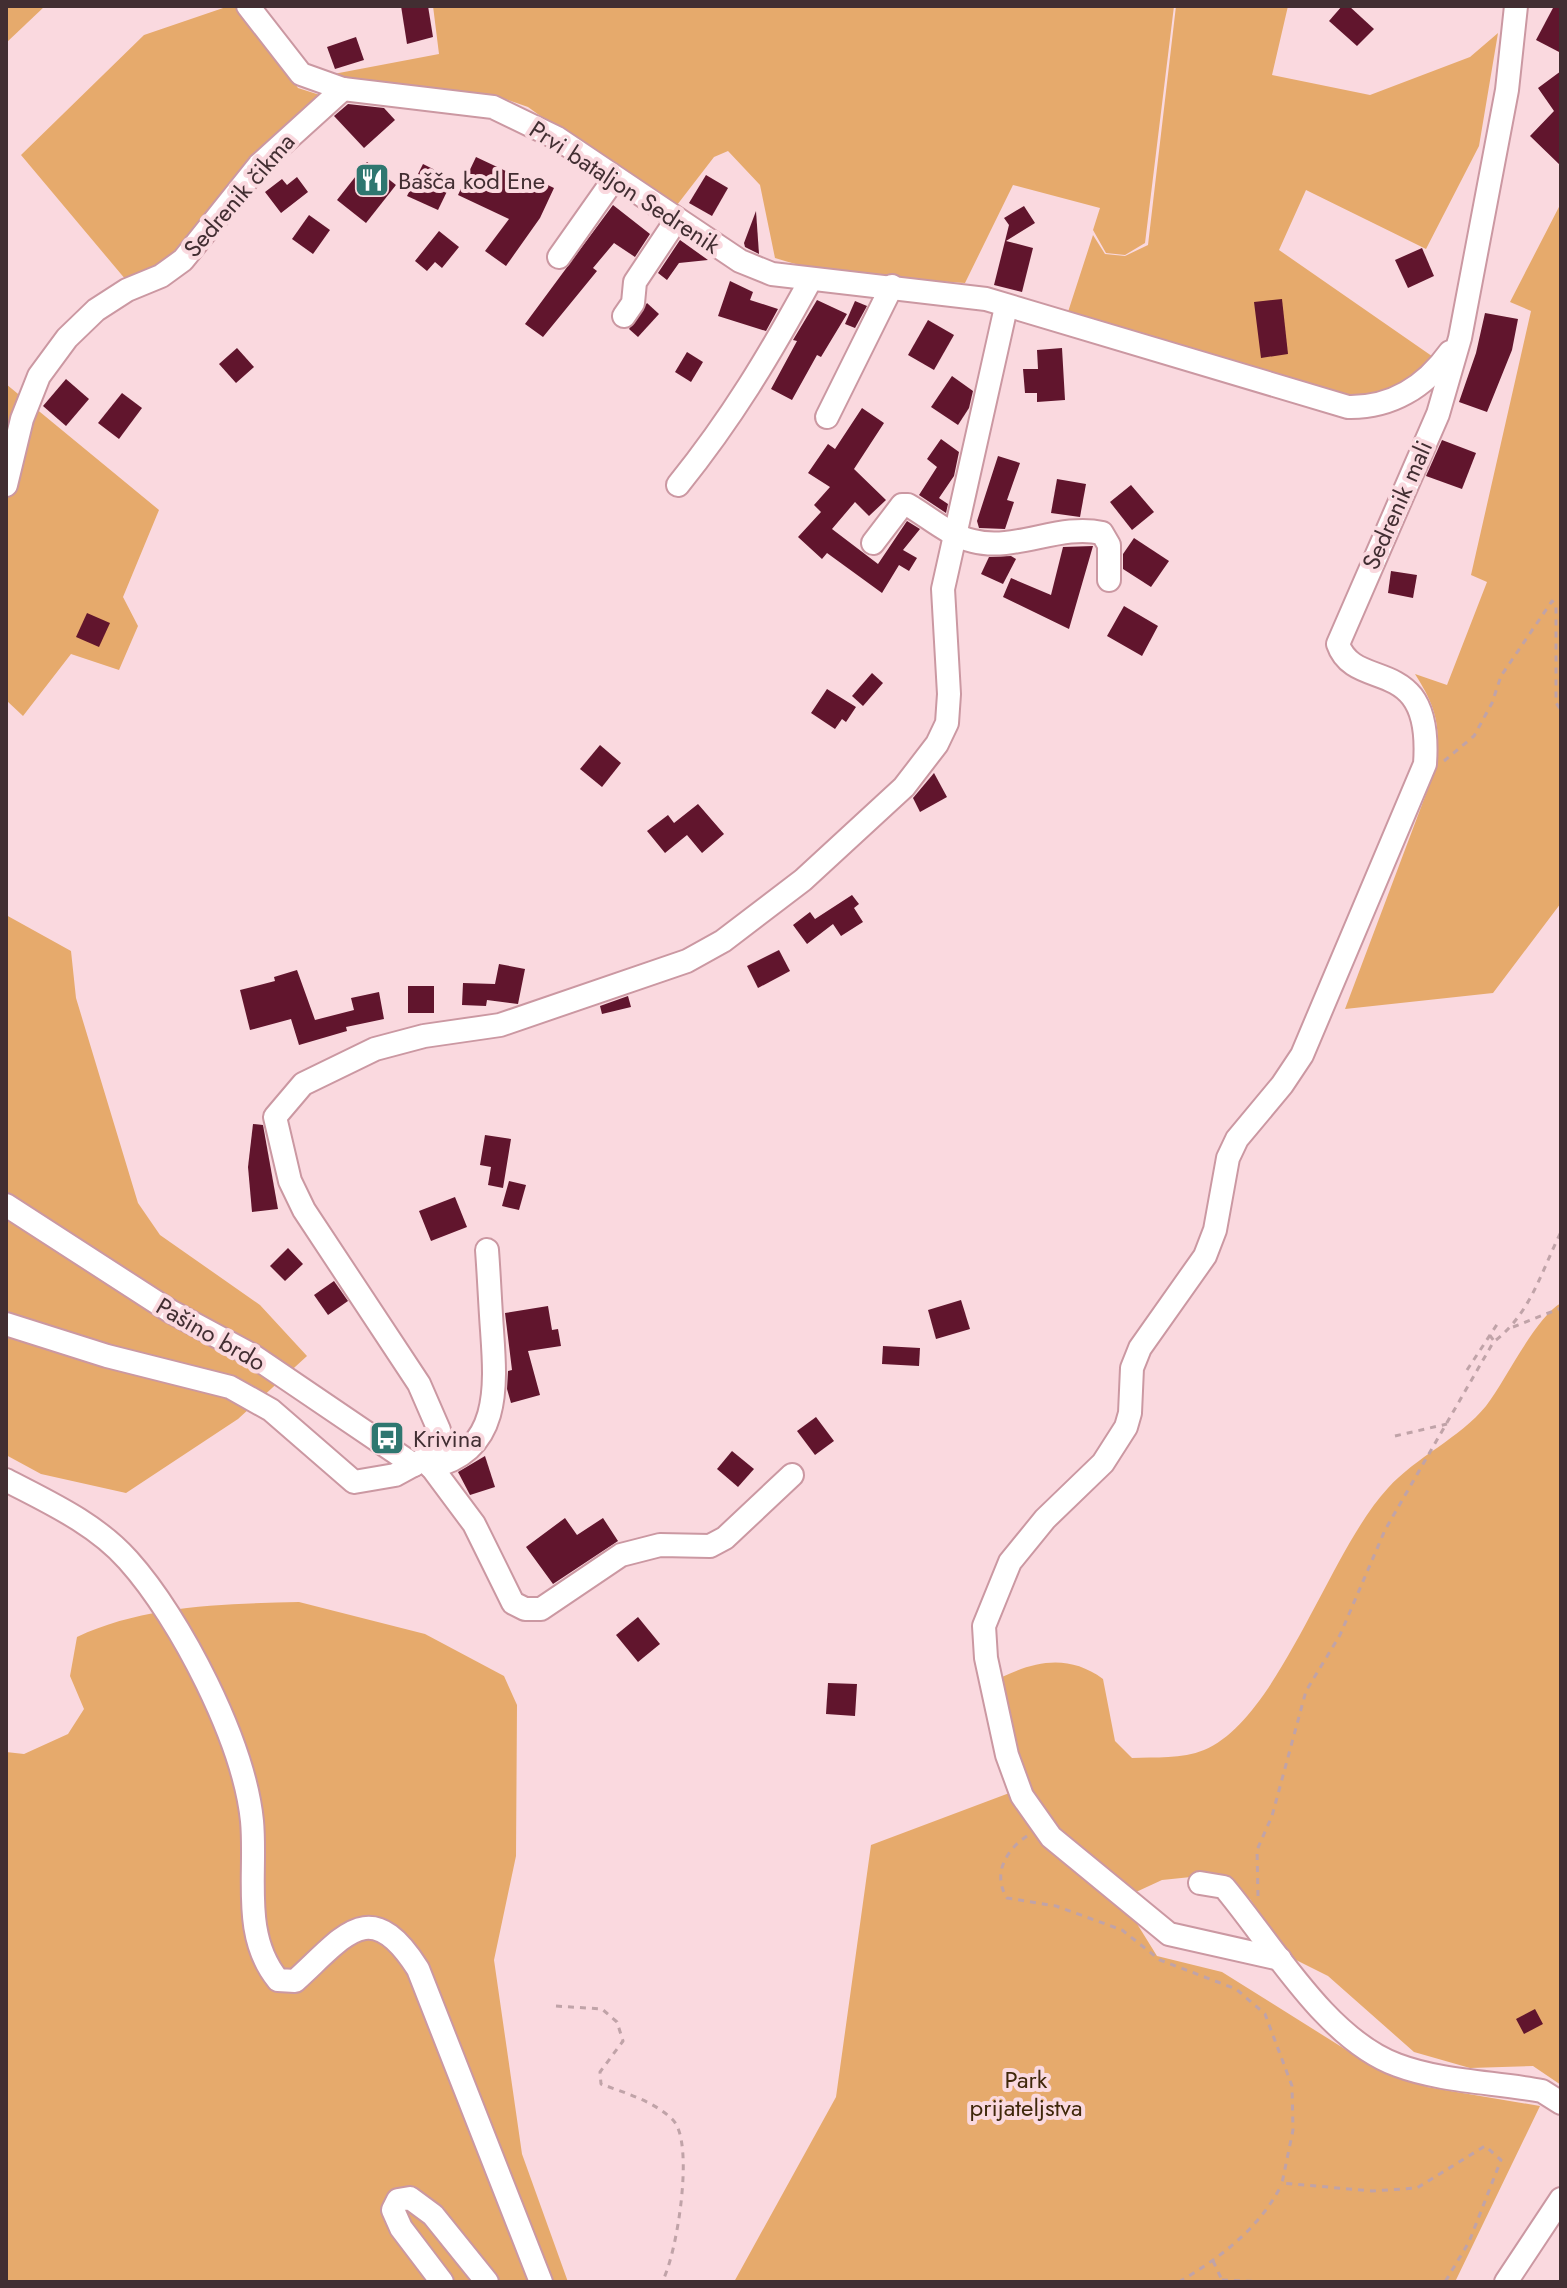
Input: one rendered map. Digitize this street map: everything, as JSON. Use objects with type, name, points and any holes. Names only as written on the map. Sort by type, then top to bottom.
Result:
[{"type":"street","name":"Prvi bataljon Sedrenik","points":[[248,6],[301,74],[343,89],[493,107],[557,138],[614,179],[752,268],[810,281],[892,286],[986,299],[1348,407],[1370,407],[1389,402],[1414,388],[1436,372],[1460,338]]},
{"type":"street","name":"Sedrenik mali","points":[[1280,1959],[1169,1934],[1090,1871],[1042,1826],[1022,1796],[1007,1755],[986,1658],[984,1626],[1010,1562],[1045,1519],[1103,1463],[1126,1427],[1130,1413],[1132,1368],[1140,1348],[1205,1256],[1215,1230],[1228,1158],[1237,1139],[1282,1085],[1302,1055],[1349,946],[1384,853],[1410,803],[1425,764],[1427,732],[1418,705],[1402,684],[1349,661],[1342,655],[1338,644],[1438,414],[1460,338],[1507,90],[1516,6]]},
{"type":"street","name":"Sedrenik čikma","points":[[6,485],[22,419],[39,376],[67,338],[96,310],[127,290],[161,276],[183,260],[259,165],[343,89]]},
{"type":"street","points":[[559,257],[614,179]]},
{"type":"street","points":[[624,316],[633,303],[635,282],[677,219]]},
{"type":"street","points":[[678,485],[726,425],[754,383],[810,281]]},
{"type":"street","points":[[827,417],[892,286]]},
{"type":"street","points":[[424,1464],[439,1451],[439,1430],[434,1414],[419,1384],[304,1210],[290,1181],[275,1117],[303,1084],[375,1049],[424,1036],[500,1025],[687,961],[723,941],[803,880],[904,787],[937,744],[947,723],[949,694],[943,589],[1006,307]]},
{"type":"street","points":[[873,543],[902,505],[908,505],[956,535],[987,542],[1089,530],[1102,533],[1109,545],[1109,580]]},
{"type":"street","name":"Pašino brdo","points":[[6,1205],[170,1311],[252,1355],[424,1464],[474,1524],[513,1603],[525,1609],[541,1609],[621,1555],[660,1545],[710,1546],[725,1538],[792,1475]]},
{"type":"street","points":[[6,1324],[107,1356],[230,1387],[271,1410],[354,1482],[395,1475],[424,1464],[451,1461],[473,1445],[488,1421],[496,1384],[487,1250]]},
{"type":"street","points":[[6,1480],[78,1518],[127,1559],[168,1614],[204,1678],[237,1758],[252,1820],[254,1933],[267,1966],[278,1980],[295,1981],[345,1935],[361,1928],[376,1927],[390,1933],[403,1946],[418,1969],[541,2282]]},
{"type":"street","points":[[1200,1883],[1224,1887],[1328,2016],[1362,2047],[1397,2065],[1542,2091],[1561,2103]]},
{"type":"street","points":[[442,2282],[401,2228],[393,2210],[398,2200],[410,2198],[425,2207],[487,2282]]},
{"type":"street","points":[[1506,2282],[1561,2199]]},
{"type":"path","points":[[1425,764],[1445,761],[1474,736],[1492,703],[1501,676],[1552,601],[1556,605],[1556,703],[1561,710]]},
{"type":"path","points":[[1513,1327],[1530,1303],[1561,1232]]},
{"type":"path","points":[[1258,1928],[1257,1850],[1272,1816],[1306,1691],[1340,1635],[1385,1530],[1494,1341],[1513,1327],[1561,1308]]},
{"type":"path","points":[[1467,1370],[1498,1323]]},
{"type":"path","points":[[1489,1334],[1494,1341]]},
{"type":"path","points":[[1395,1436],[1447,1424]]},
{"type":"path","points":[[1042,1826],[1013,1846],[1000,1871],[1000,1886],[1007,1898],[1056,1906],[1122,1930],[1160,1960],[1236,1989],[1265,2014],[1292,2086],[1293,2130],[1282,2183],[1271,2205],[1250,2230],[1213,2261],[1179,2282]]},
{"type":"path","points":[[556,2006],[602,2009],[617,2022],[623,2041],[600,2072],[601,2084],[654,2105],[675,2122],[683,2144],[678,2242],[662,2282]]},
{"type":"path","points":[[1282,2183],[1372,2191],[1417,2188],[1485,2146],[1501,2160],[1494,2184],[1469,2242],[1445,2282]]},
{"type":"path","points":[[1213,2261],[1222,2281],[1268,2282]]},
{"type":"green space","points":[[6,6],[45,6],[6,43]]},
{"type":"green space","points":[[229,6],[240,6],[298,88],[323,96],[243,167],[161,267],[126,280],[21,155],[144,35]]},
{"type":"green space","points":[[433,6],[1174,6],[1145,243],[1125,255],[1106,253],[1093,230],[1100,208],[1013,185],[965,283],[845,274],[775,258],[760,185],[728,151],[714,157],[677,205],[623,176],[528,107],[494,95],[323,76],[439,54]]},
{"type":"green space","points":[[1176,6],[1288,6],[1272,75],[1370,95],[1470,57],[1498,33],[1479,146],[1426,249],[1306,190],[1279,250],[1439,361],[1422,375],[1368,402],[1067,315],[1093,235],[1105,254],[1125,256],[1148,245]]},
{"type":"green space","points":[[1561,203],[1561,903],[1493,993],[1345,1009],[1435,770],[1438,742],[1436,720],[1429,698],[1415,674],[1447,685],[1487,582],[1471,575],[1531,311],[1510,302]]},
{"type":"green space","points":[[6,384],[159,510],[123,597],[138,626],[119,670],[71,654],[23,716],[6,700]]},
{"type":"green space","points":[[6,915],[71,951],[76,998],[138,1203],[160,1235],[260,1305],[307,1356],[238,1419],[126,1493],[41,1474],[6,1455]]},
{"type":"green space","points":[[1561,1303],[1561,2085],[1533,2066],[1470,2068],[1414,2052],[1328,1976],[1290,1957],[1250,1899],[1223,1882],[1191,1877],[1162,1880],[1136,1892],[1071,1840],[1048,1816],[1021,1760],[1002,1677],[1028,1667],[1054,1663],[1066,1663],[1091,1671],[1103,1679],[1115,1741],[1132,1758],[1196,1753],[1231,1732],[1256,1705],[1280,1670],[1366,1516],[1399,1477],[1464,1428],[1486,1406],[1531,1335]]},
{"type":"green space","points":[[299,1602],[425,1634],[504,1676],[517,1705],[516,1856],[494,1960],[522,2154],[568,2282],[6,2282],[6,1752],[24,1754],[68,1734],[84,1709],[70,1676],[77,1637],[103,1626],[158,1612]]},
{"type":"green space","name":"Park prijateljstva","points":[[1012,1792],[1126,1906],[1157,1956],[1222,1972],[1372,2066],[1427,2087],[1540,2106],[1455,2282],[734,2282],[836,2097],[871,1845]]},
{"type":"building","points":[[401,6],[428,6],[433,37],[407,44]]},
{"type":"building","points":[[1342,6],[1349,6],[1374,29],[1357,46],[1329,21]]},
{"type":"building","points":[[1554,6],[1561,6],[1561,53],[1536,40]]},
{"type":"building","points":[[356,37],[364,60],[335,69],[327,47]]},
{"type":"building","points":[[1561,71],[1561,166],[1530,136],[1554,111],[1538,88]]},
{"type":"building","points":[[348,104],[384,108],[395,120],[364,148],[334,116]]},
{"type":"building","points":[[476,157],[527,181],[529,176],[554,188],[540,218],[506,266],[485,251],[509,219],[458,195]]},
{"type":"building","points":[[367,162],[396,185],[366,223],[337,200]]},
{"type":"building","points":[[423,164],[453,179],[438,210],[407,196]]},
{"type":"building","points":[[706,175],[728,188],[712,216],[689,203]]},
{"type":"building","points":[[297,177],[308,192],[281,213],[265,192],[282,179],[287,185]]},
{"type":"building","points":[[613,205],[650,234],[635,257],[614,243],[593,268],[597,271],[543,337],[525,324]]},
{"type":"building","points":[[1024,206],[1035,223],[1006,241],[1033,248],[1022,292],[994,285],[1009,225],[1004,218]]},
{"type":"building","points":[[756,211],[759,254],[745,247],[744,243]]},
{"type":"building","points":[[309,215],[330,230],[313,254],[292,239]]},
{"type":"building","points":[[439,231],[459,247],[442,268],[435,262],[427,271],[415,261]]},
{"type":"building","points":[[680,240],[708,260],[679,263],[667,280],[658,273]]},
{"type":"building","points":[[1422,248],[1434,276],[1408,288],[1395,260]]},
{"type":"building","points":[[730,281],[753,292],[750,300],[778,309],[766,331],[718,316]]},
{"type":"building","points":[[1282,299],[1288,354],[1261,358],[1254,302]]},
{"type":"building","points":[[817,300],[847,314],[821,357],[817,355],[792,400],[771,389],[797,341],[793,340]]},
{"type":"building","points":[[855,301],[867,306],[855,328],[845,324]]},
{"type":"building","points":[[647,303],[659,314],[638,337],[629,329]]},
{"type":"building","points":[[1485,313],[1518,319],[1512,350],[1487,412],[1459,402],[1476,353]]},
{"type":"building","points":[[928,320],[954,335],[934,370],[908,355]]},
{"type":"building","points":[[237,348],[254,367],[236,383],[219,364]]},
{"type":"building","points":[[1062,348],[1065,400],[1037,402],[1037,393],[1025,393],[1023,369],[1038,369],[1037,350]]},
{"type":"building","points":[[687,352],[703,362],[691,382],[675,372]]},
{"type":"building","points":[[952,376],[973,391],[969,408],[958,425],[931,407]]},
{"type":"building","points":[[66,379],[89,399],[66,426],[43,406]]},
{"type":"building","points":[[122,393],[142,408],[119,439],[98,423]]},
{"type":"building","points":[[862,408],[884,423],[854,469],[886,500],[869,516],[855,502],[832,529],[878,564],[907,521],[920,529],[903,550],[917,558],[909,571],[899,565],[882,593],[827,553],[822,559],[798,537],[821,512],[814,505],[830,487],[808,473],[828,444],[835,449]]},
{"type":"building","points":[[941,439],[959,452],[954,476],[939,498],[948,504],[946,513],[919,495],[937,467],[927,459]]},
{"type":"building","points":[[1442,440],[1476,453],[1462,489],[1426,476]]},
{"type":"building","points":[[998,456],[1020,463],[1007,500],[1014,502],[1005,529],[979,528],[977,521]]},
{"type":"building","points":[[1057,479],[1086,484],[1080,517],[1051,513]]},
{"type":"building","points":[[1131,485],[1154,512],[1132,530],[1110,502]]},
{"type":"building","points":[[1134,538],[1169,561],[1151,587],[1123,569],[1123,554]]},
{"type":"building","points":[[1093,546],[1069,629],[1003,597],[1011,578],[1051,595],[1063,547]]},
{"type":"building","points":[[1011,556],[1016,559],[1003,584],[981,574],[989,557]]},
{"type":"building","points":[[1391,571],[1417,575],[1413,598],[1388,593]]},
{"type":"building","points":[[1124,606],[1158,626],[1142,656],[1107,636]]},
{"type":"building","points":[[87,613],[110,623],[99,647],[76,637]]},
{"type":"building","points":[[872,673],[883,683],[863,706],[852,696]]},
{"type":"building","points":[[827,689],[856,707],[846,722],[842,719],[835,729],[811,713]]},
{"type":"building","points":[[600,745],[621,763],[602,787],[580,769]]},
{"type":"building","points":[[934,773],[947,797],[920,812],[913,798]]},
{"type":"building","points":[[698,804],[724,834],[702,853],[687,835],[665,853],[647,831],[668,815],[674,823]]},
{"type":"building","points":[[852,895],[859,904],[854,908],[863,922],[841,936],[833,924],[807,944],[793,925],[810,912],[815,919]]},
{"type":"building","points":[[779,950],[790,971],[758,988],[747,966]]},
{"type":"building","points":[[499,964],[525,969],[518,1004],[487,1000],[486,1006],[462,1005],[463,983],[495,984]]},
{"type":"building","points":[[297,970],[315,1020],[354,1010],[351,998],[379,992],[384,1019],[346,1027],[347,1031],[299,1045],[291,1019],[250,1030],[240,990],[275,981],[274,977]]},
{"type":"building","points":[[408,986],[434,986],[434,1013],[408,1013]]},
{"type":"building","points":[[628,996],[631,1007],[602,1014],[600,1006]]},
{"type":"building","points":[[253,1124],[263,1125],[278,1209],[252,1212],[248,1167]]},
{"type":"building","points":[[485,1135],[511,1139],[503,1188],[488,1185],[491,1167],[480,1165]]},
{"type":"building","points":[[509,1181],[526,1185],[519,1210],[502,1206]]},
{"type":"building","points":[[455,1197],[467,1227],[431,1241],[419,1211]]},
{"type":"building","points":[[288,1248],[303,1264],[285,1281],[270,1266]]},
{"type":"building","points":[[334,1281],[348,1301],[328,1315],[314,1295]]},
{"type":"building","points":[[961,1300],[970,1329],[936,1339],[928,1310]]},
{"type":"building","points":[[548,1306],[552,1330],[558,1329],[561,1346],[528,1351],[540,1395],[511,1403],[507,1389],[508,1371],[512,1370],[505,1313]]},
{"type":"building","points":[[883,1346],[920,1348],[919,1366],[882,1364]]},
{"type":"building","points":[[816,1417],[834,1441],[815,1455],[797,1431]]},
{"type":"building","points":[[732,1451],[754,1469],[738,1487],[717,1469]]},
{"type":"building","points":[[485,1456],[495,1487],[470,1495],[458,1472]]},
{"type":"building","points":[[565,1518],[577,1535],[603,1518],[618,1541],[553,1584],[526,1547]]},
{"type":"building","points":[[638,1617],[660,1644],[638,1662],[616,1635]]},
{"type":"building","points":[[828,1683],[857,1684],[855,1716],[826,1714]]},
{"type":"building","points":[[1535,2009],[1543,2024],[1524,2034],[1516,2019]]},
{"type":"place","name":"Bašča kod Ene","points":[[372,180]]},
{"type":"place","name":"Krivina","points":[[387,1438]]}]
